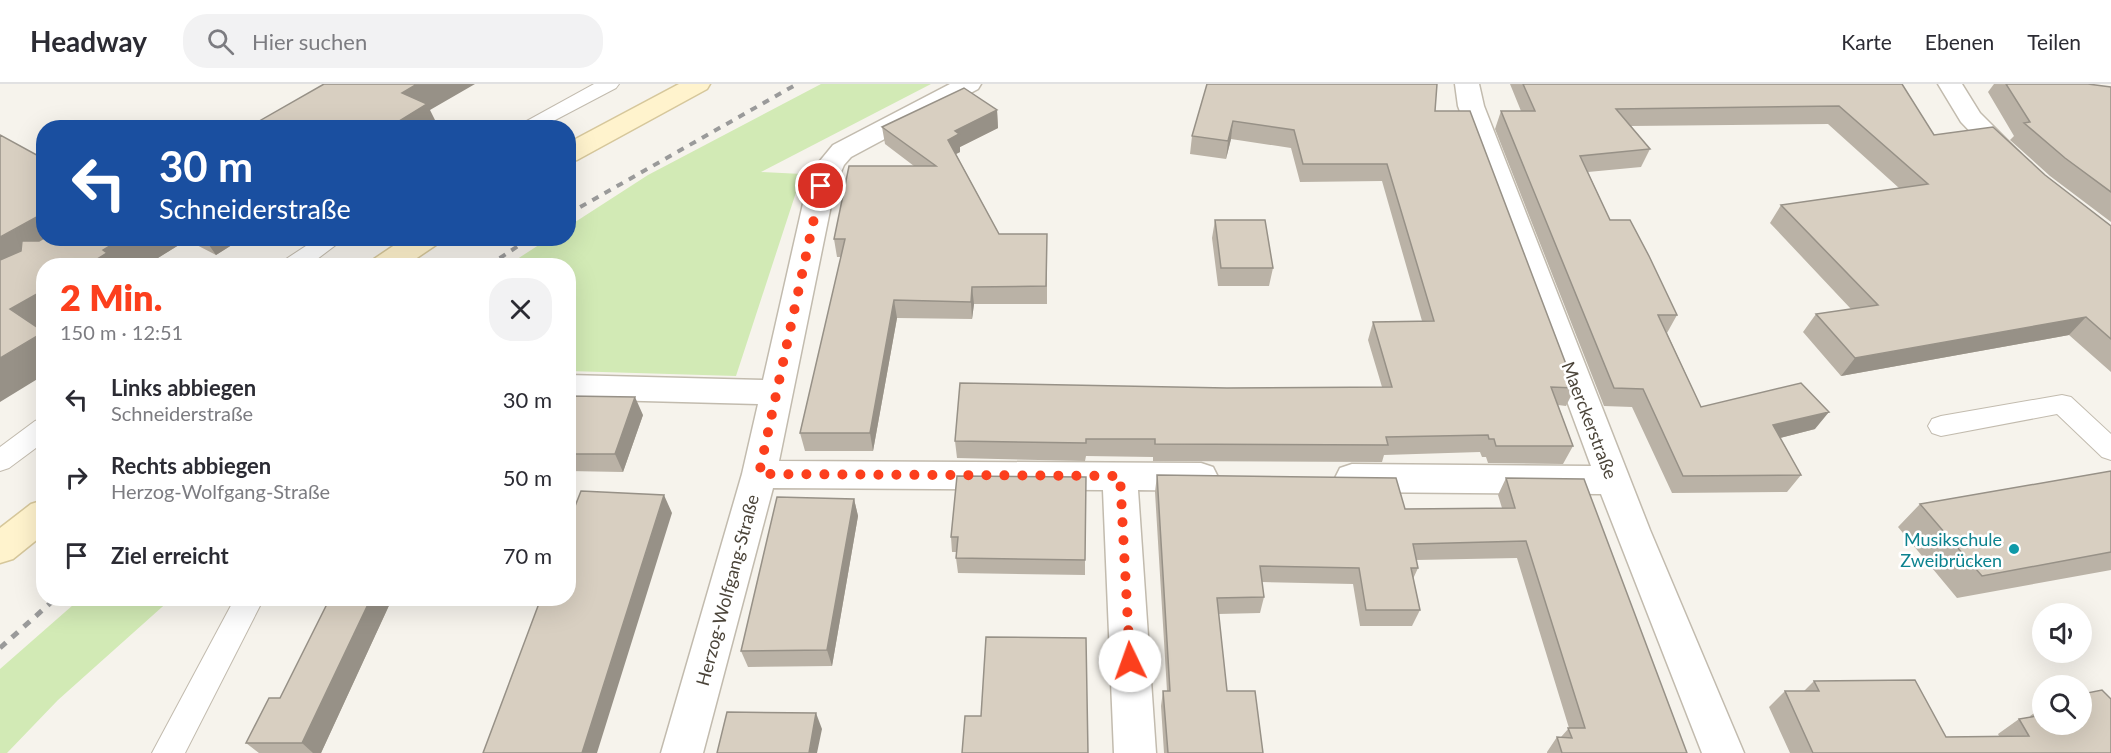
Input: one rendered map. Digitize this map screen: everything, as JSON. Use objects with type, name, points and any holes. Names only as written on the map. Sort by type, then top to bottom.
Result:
[{"type":"main road","points":[[576,150],[698,84]]},
{"type":"main road","points":[[396,258],[414,246]]},
{"type":"main road","points":[[0,548],[36,520]]},
{"type":"street","name":"Herzog-Wolfgang-Straße","points":[[682,753],[759,474],[821,186],[832,162],[842,151],[969,84]]},
{"type":"street","name":"Maerckerstraße","points":[[1467,84],[1471,106],[1613,480],[1723,753]]},
{"type":"street","points":[[1950,84],[1970,117],[1988,138],[2028,173]]},
{"type":"street","points":[[576,387],[775,392]]},
{"type":"street","points":[[759,474],[1237,477]]},
{"type":"street","points":[[1120,476],[1135,753]]},
{"type":"street","points":[[1320,478],[1613,480]]},
{"type":"lane","points":[[539,120],[609,84]]},
{"type":"lane","points":[[303,258],[322,246]]},
{"type":"lane","points":[[1941,426],[2062,404],[2111,450]]},
{"type":"lane","points":[[0,461],[36,434]]},
{"type":"lane","points":[[168,753],[246,606]]},
{"type":"green space","points":[[821,84],[931,84],[761,172],[802,174],[736,376],[576,371],[576,258],[519,258],[537,246],[576,246],[576,221],[648,175]]},
{"type":"green space","points":[[72,606],[163,606],[58,700],[7,753],[0,753],[0,669]]},
{"type":"building","points":[[324,84],[417,84],[402,93],[427,104],[401,120],[261,120]]},
{"type":"building","points":[[1207,84],[1437,84],[1435,111],[1470,111],[1575,388],[1551,387],[1573,446],[1496,446],[1494,439],[1489,439],[1488,435],[1386,437],[1388,445],[1155,444],[1155,439],[1086,439],[1086,443],[955,441],[960,383],[1227,388],[1392,387],[1373,322],[1434,321],[1387,164],[1303,164],[1294,130],[1233,121],[1228,141],[1192,136]]},
{"type":"building","points":[[1523,84],[1902,84],[1934,135],[1993,127],[2045,175],[2111,226],[2111,339],[2086,317],[1855,358],[1816,314],[1878,305],[1781,205],[1928,184],[1839,106],[1616,109],[1650,149],[1580,156],[1610,220],[1630,220],[1649,256],[1677,315],[1658,315],[1701,407],[1801,383],[1829,412],[1773,425],[1801,475],[1683,476],[1643,389],[1614,388],[1501,111],[1535,111]]},
{"type":"building","points":[[2006,84],[2088,84],[2111,87],[2111,192],[2065,158],[2024,123],[2030,122]]},
{"type":"building","points":[[964,88],[997,110],[955,131],[959,134],[948,140],[999,234],[1047,234],[1046,286],[972,287],[971,302],[894,300],[870,433],[800,433],[845,239],[834,239],[849,166],[936,166],[882,127]]},
{"type":"building","points":[[0,135],[36,155],[36,217],[0,237]]},
{"type":"building","points":[[1215,220],[1265,220],[1273,268],[1221,268]]},
{"type":"building","points":[[22,241],[36,241],[36,246],[110,246],[103,250],[107,253],[99,258],[36,258],[36,294],[10,309],[36,327],[36,337],[0,358],[0,260],[21,251]]},
{"type":"building","points":[[576,396],[635,397],[615,454],[576,454]]},
{"type":"building","name":"Musikschule Zweibrücken","points":[[2111,471],[2111,552],[1982,576],[1920,504]]},
{"type":"building","points":[[1157,475],[1396,478],[1405,509],[1515,508],[1506,478],[1584,479],[1687,753],[1562,753],[1557,737],[1572,738],[1568,728],[1585,728],[1526,541],[1413,544],[1418,568],[1411,568],[1420,610],[1366,610],[1359,568],[1260,566],[1264,597],[1217,598],[1227,691],[1255,691],[1263,753],[1168,753],[1163,691],[1170,691]]},
{"type":"building","points":[[957,476],[1086,477],[1085,560],[956,558],[958,537],[951,537]]},
{"type":"building","points":[[581,491],[664,495],[582,753],[483,753],[538,606],[576,606],[576,504]]},
{"type":"building","points":[[777,497],[854,499],[827,650],[741,651]]},
{"type":"building","points":[[326,606],[367,606],[302,743],[246,743],[269,698],[280,698]]},
{"type":"building","points":[[986,637],[1086,638],[1088,753],[962,753],[965,716],[981,716]]},
{"type":"building","points":[[1915,680],[1946,737],[2029,736],[2019,719],[2032,717],[2032,735],[2092,735],[2092,692],[2102,690],[2111,699],[2111,753],[1813,753],[1785,691],[1819,691],[1814,681]]},
{"type":"building","points":[[727,712],[816,713],[809,753],[717,753]]},
{"type":"railway","points":[[576,209],[797,84]]},
{"type":"railway","points":[[500,258],[518,246]]},
{"type":"railway","points":[[0,648],[47,606]]},
{"type":"place","name":"Musikschule Zweibrücken","points":[[2014,549]]},
{"type":"route","points":[[821,186],[759,474],[1120,476],[1130,661]]}]
